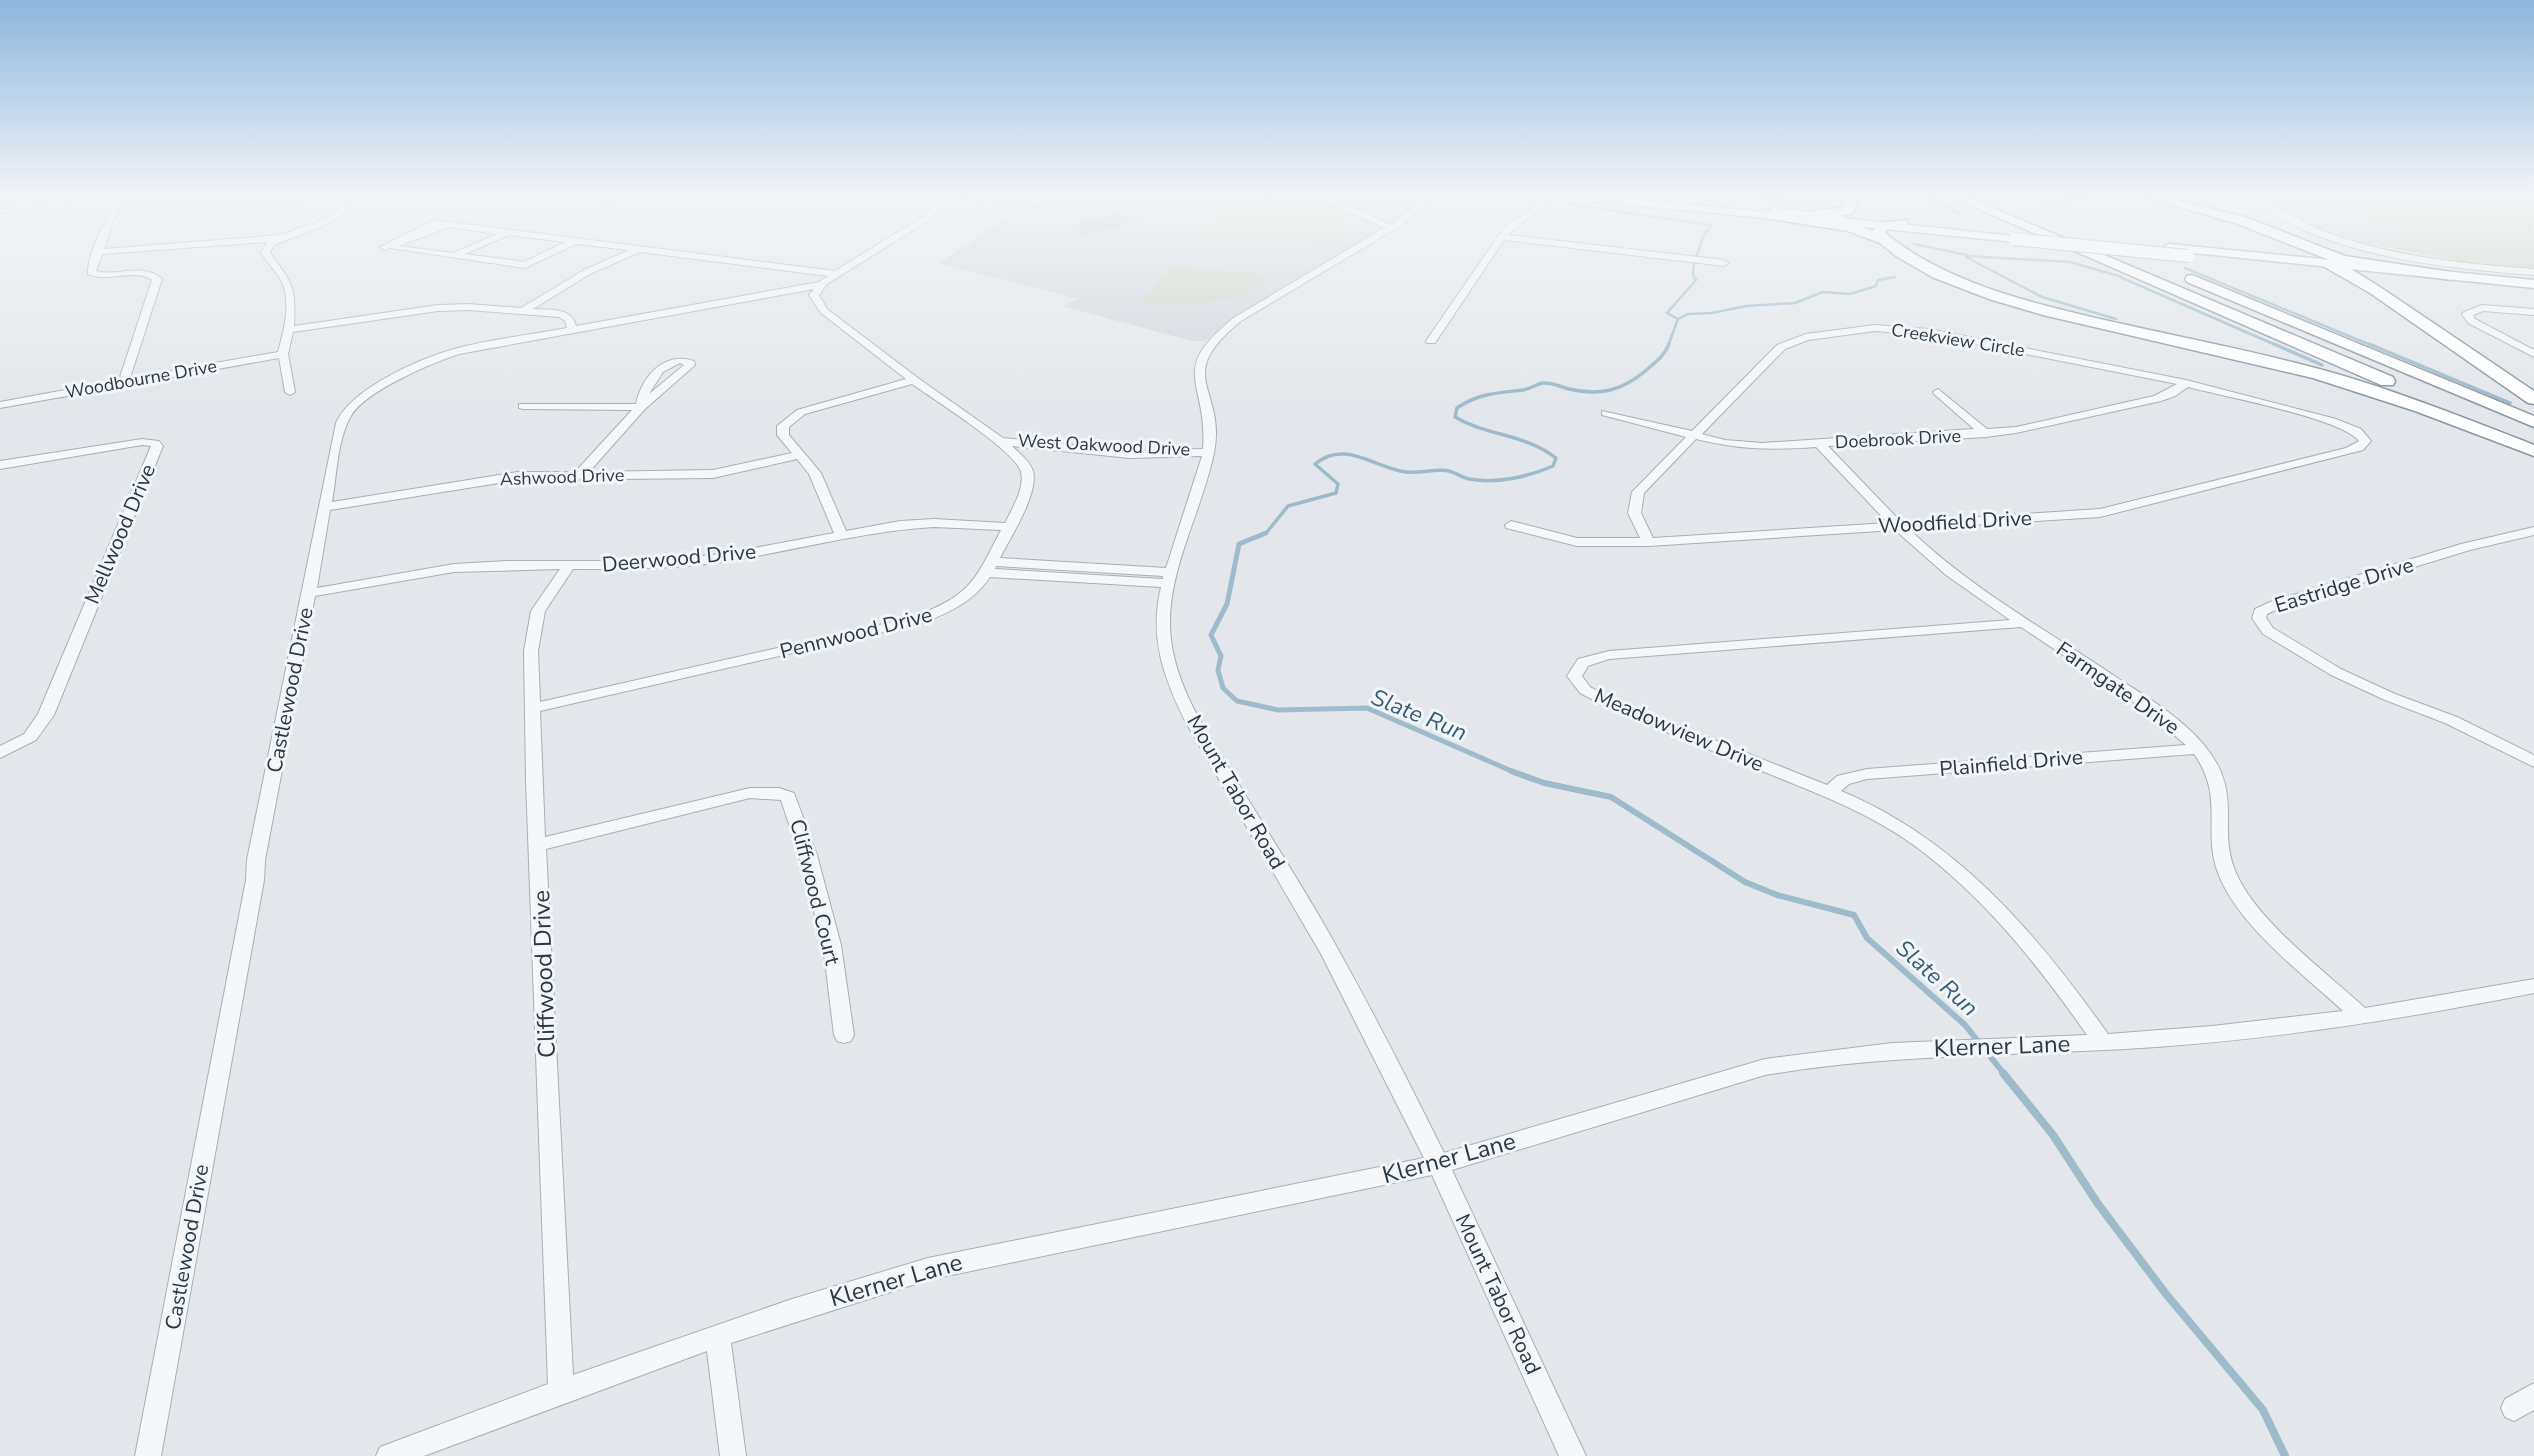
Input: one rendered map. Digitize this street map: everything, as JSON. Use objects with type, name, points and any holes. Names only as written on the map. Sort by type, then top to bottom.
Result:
[{"type":"highway","points":[[1925,265],[1937,274],[1994,296],[2043,310],[2318,374],[2421,407],[2534,451]]},
{"type":"highway","points":[[2116,265],[2534,443]]},
{"type":"highway","points":[[2157,265],[2534,422]]},
{"type":"highway","points":[[2328,265],[2375,289],[2534,399]]},
{"type":"highway","points":[[2371,265],[2451,276]]},
{"type":"highway","points":[[2375,289],[2377,280],[2402,278]]},
{"type":"main road","points":[[2328,265],[2402,278],[2534,291]]},
{"type":"main road","points":[[2451,276],[2534,284]]},
{"type":"street","points":[[94,265],[92,274],[144,273],[157,279],[124,381]]},
{"type":"street","points":[[274,265],[288,284],[291,294],[289,330],[283,354],[290,392]]},
{"type":"street","points":[[525,310],[603,265]]},
{"type":"street","points":[[765,265],[836,274]]},
{"type":"street","points":[[820,285],[851,265]]},
{"type":"street","name":"Mount Tabor Road","points":[[1328,265],[1247,313],[1208,344],[1197,370],[1210,423],[1209,452],[1171,577],[1163,627],[1164,647],[1179,692],[1348,985],[1438,1164],[1573,1456]]},
{"type":"street","points":[[1431,341],[1483,265]]},
{"type":"street","points":[[2475,265],[2534,272]]},
{"type":"street","name":"Castlewood Drive","points":[[148,1456],[255,880],[256,860],[324,507],[341,425],[347,412],[360,400],[443,355],[486,344],[820,285]]},
{"type":"street","name":"Pennwood Drive","points":[[533,708],[918,620],[948,608],[968,595],[988,568],[1025,496],[1028,474],[1024,465],[1000,441],[914,380],[820,307],[814,295],[820,285]]},
{"type":"street","points":[[289,330],[438,308],[525,310],[561,314],[570,320],[572,329]]},
{"type":"street","points":[[2534,312],[2482,308],[2466,314],[2471,321],[2534,354]]},
{"type":"street","name":"Creekview Circle","points":[[1649,542],[1635,518],[1633,505],[1639,492],[1781,347],[1806,337],[1888,328],[1929,332],[2186,383],[2346,426]]},
{"type":"street","name":"Woodbourne Drive","points":[[0,405],[283,354]]},
{"type":"street","points":[[580,474],[641,407],[663,391],[690,363],[675,360],[664,364],[644,390],[641,407]]},
{"type":"street","points":[[841,535],[815,472],[781,430],[793,416],[914,380]]},
{"type":"street","name":"Doebrook Drive","points":[[1606,413],[1749,446],[1820,444],[1986,434],[2041,425],[2157,399],[2171,394],[2186,383]]},
{"type":"street","points":[[1938,392],[1986,434]]},
{"type":"street","points":[[523,406],[641,407]]},
{"type":"street","name":"Woodfield Drive","points":[[1511,525],[1577,542],[1649,542],[2083,515],[2128,509],[2350,451],[2364,445],[2362,436],[2346,426]]},
{"type":"street","name":"West Oakwood Drive","points":[[1000,441],[1070,450],[1182,455],[1209,452]]},
{"type":"street","name":"Mellwood Drive","points":[[0,465],[142,442],[155,443],[157,446],[46,715],[30,737],[0,753]]},
{"type":"street","name":"Farmgate Drive","points":[[1820,444],[1934,561],[2162,714],[2199,749],[2218,778],[2221,790],[2221,842],[2227,872],[2234,887],[2258,917],[2360,1015]]},
{"type":"street","name":"Ashwood Drive","points":[[324,507],[490,480],[580,474],[700,475],[800,454]]},
{"type":"street","name":"Deerwood Drive","points":[[309,593],[454,568],[507,565],[648,565],[708,559],[887,526],[934,523],[1008,527]]},
{"type":"street","name":"Eastridge Drive","points":[[2534,531],[2466,547],[2275,605],[2260,612],[2259,618],[2268,631],[2336,672],[2390,697],[2451,720],[2534,762]]},
{"type":"street","name":"Cliffwood Drive","points":[[561,1392],[538,845],[533,630],[542,602],[569,565]]},
{"type":"street","points":[[988,568],[1171,577]]},
{"type":"street","name":"Meadowview Drive","points":[[2024,623],[1609,655],[1583,661],[1576,667],[1574,676],[1597,697],[1829,792],[1887,820],[1939,856],[2034,948],[2103,1042]]},
{"type":"street","name":"Plainfield Drive","points":[[1829,792],[1843,780],[1867,774],[2199,749]]},
{"type":"street","name":"Cliffwood Court","points":[[538,845],[736,796],[765,792],[789,797],[832,945],[844,1035]]},
{"type":"street","name":"Klerner Lane","points":[[390,1456],[718,1336],[861,1288],[940,1266],[1438,1164],[1765,1067],[1812,1058],[2224,1035],[2534,986]]},
{"type":"street","points":[[718,1336],[733,1456]]},
{"type":"shaded area","points":[[947,265],[1321,265],[1232,318],[1205,341],[1192,341],[1062,306],[1078,299]]},
{"type":"shaded area","points":[[2492,265],[2534,265],[2534,268]]},
{"type":"green space","points":[[2499,265],[2534,265],[2534,268]]},
{"type":"green space","points":[[1176,267],[1266,274],[1257,285],[1228,298],[1191,304],[1142,303],[1168,269]]},
{"type":"waterway","name":"Slate Run","points":[[1678,319],[1667,313],[1696,280],[1693,275],[1694,265]]},
{"type":"waterway","points":[[1981,265],[2042,297],[2116,319]]},
{"type":"waterway","points":[[2080,265],[2122,277]]},
{"type":"waterway","points":[[2185,268],[2373,346]]},
{"type":"waterway","points":[[1678,319],[1688,314],[1712,313],[1746,306],[1795,303],[1823,292],[1850,294],[1876,286],[1878,280],[1895,277]]},
{"type":"waterway","points":[[2120,277],[2278,346]]},
{"type":"waterway","name":"Slate Run","points":[[1668,345],[1678,319]]},
{"type":"waterway","points":[[2274,344],[2322,365]]},
{"type":"waterway","points":[[2369,344],[2510,403]]},
{"type":"waterway","name":"Slate Run","points":[[1262,534],[1267,532],[1288,506],[1336,493],[1338,484],[1315,464],[1337,454],[1349,454],[1406,472],[1444,470],[1469,479],[1490,481],[1512,478],[1553,466],[1556,458],[1544,450],[1519,439],[1467,423],[1455,417],[1457,408],[1481,397],[1526,389],[1543,383],[1590,392],[1618,388],[1655,363],[1668,345]]},
{"type":"waterway","name":"Slate Run","points":[[1266,533],[1239,544],[1227,604],[1211,635],[1221,656],[1218,670],[1223,688],[1237,701],[1278,710],[1367,708],[1513,772]]},
{"type":"waterway","name":"Slate Run","points":[[1513,772],[1544,783],[1611,797],[1745,882],[1777,895],[1854,915],[1867,938],[1965,1025],[2005,1075]]},
{"type":"waterway","name":"Slate Run","points":[[2003,1073],[2053,1135],[2098,1204],[2166,1294],[2263,1410],[2285,1456]]}]
